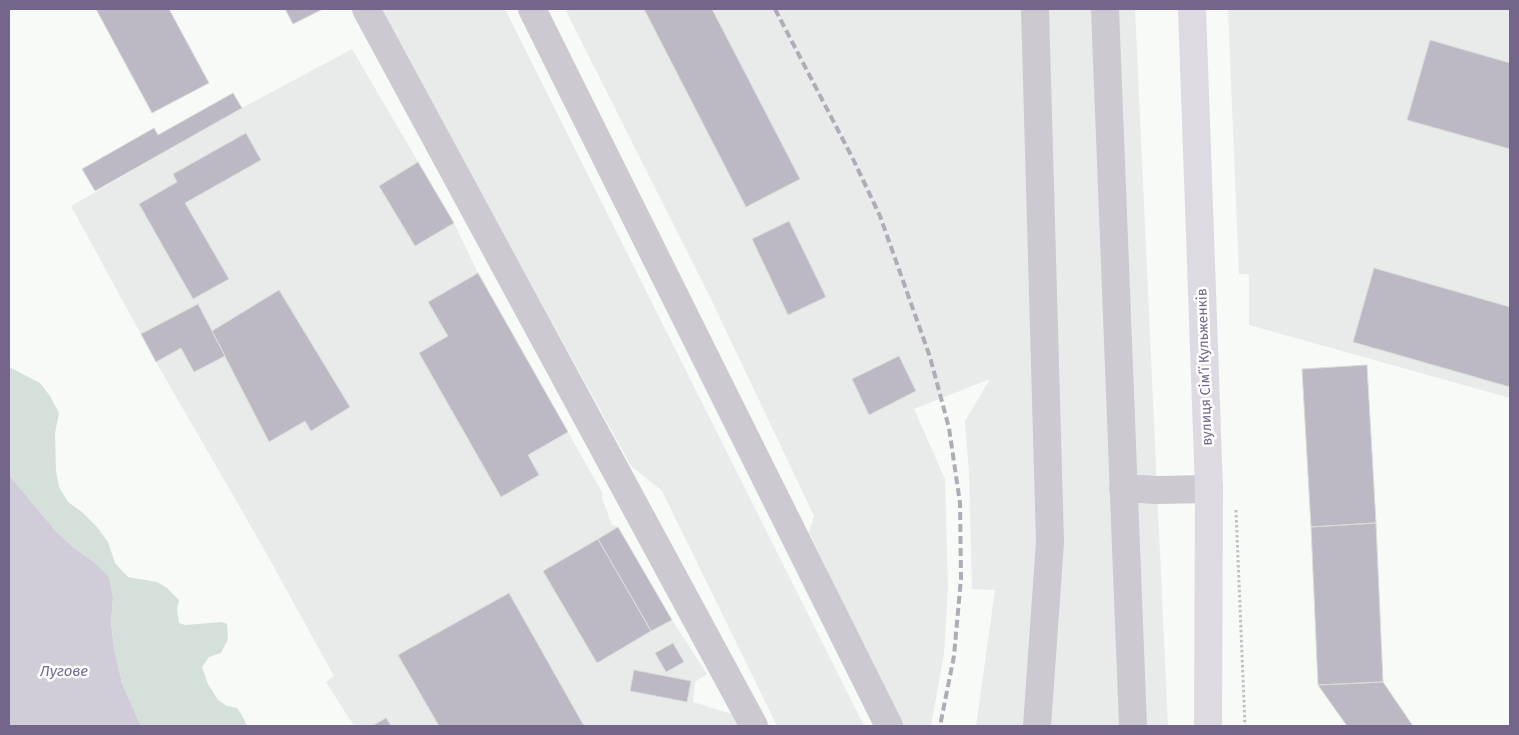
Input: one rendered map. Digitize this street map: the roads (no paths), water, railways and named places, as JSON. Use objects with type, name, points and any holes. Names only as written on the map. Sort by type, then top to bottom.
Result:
[{"type":"main road","name":"вулиця Сімʼї Кульженків","points":[[1192,9],[1210,489],[1208,726]]},
{"type":"lane","points":[[366,9],[754,726]]},
{"type":"lane","points":[[532,9],[890,726]]},
{"type":"lane","points":[[1035,9],[1050,542],[1037,726]]},
{"type":"lane","points":[[1105,9],[1132,726]]},
{"type":"lane","points":[[1123,488],[1157,490],[1210,489]]},
{"type":"water","name":"Лугове","points":[[9,475],[56,531],[73,547],[95,563],[109,578],[113,598],[111,623],[114,648],[122,683],[141,726],[9,726]]},
{"type":"railway","points":[[775,9],[853,159],[880,216],[930,357],[949,428],[960,503],[961,578],[954,656],[940,726]]}]
